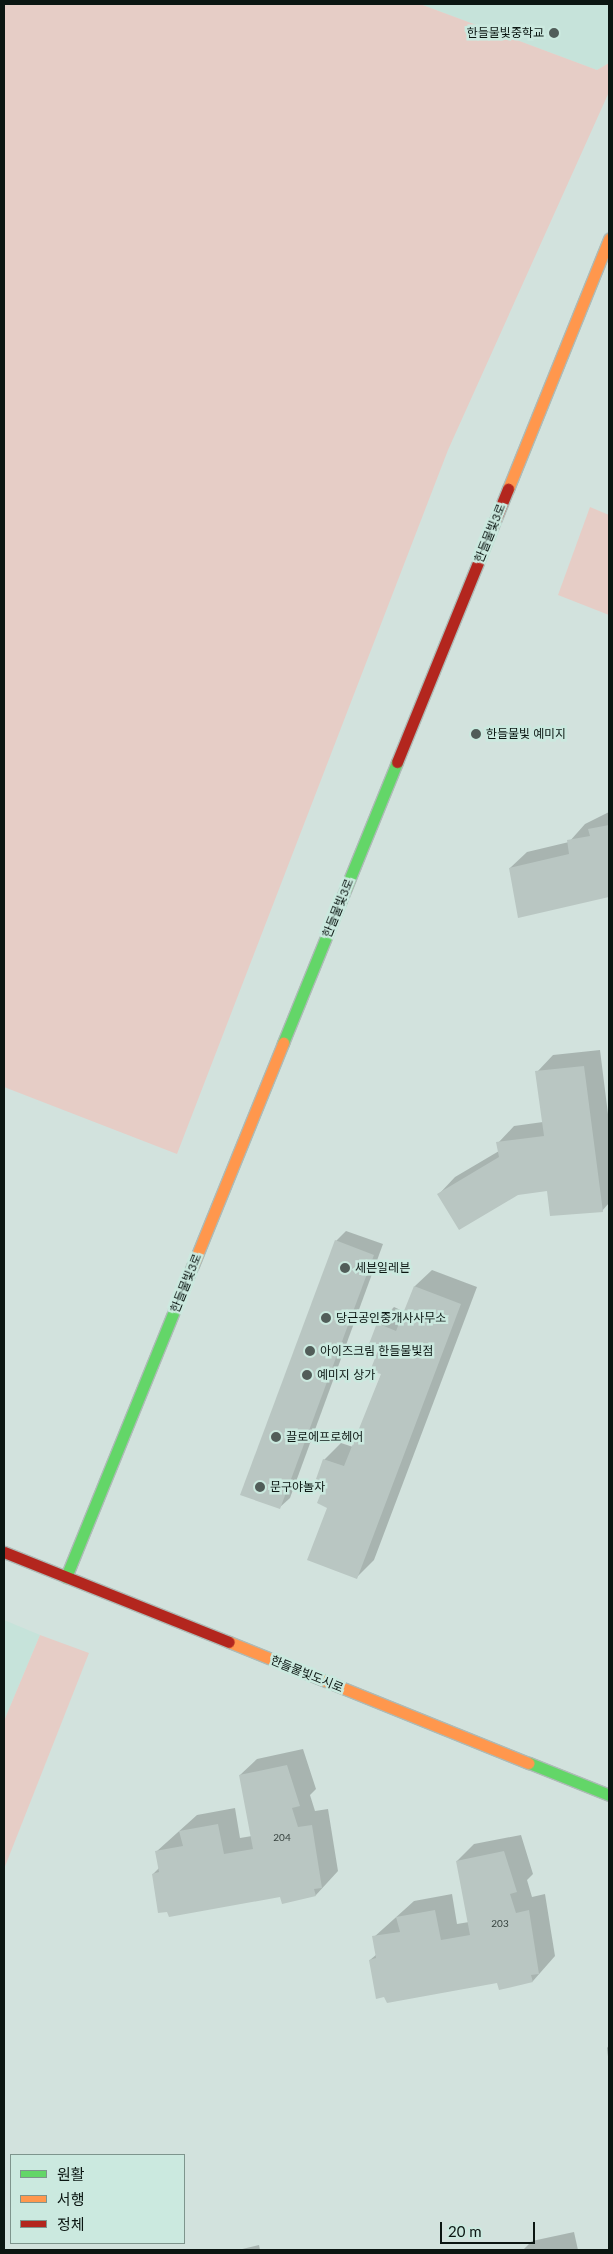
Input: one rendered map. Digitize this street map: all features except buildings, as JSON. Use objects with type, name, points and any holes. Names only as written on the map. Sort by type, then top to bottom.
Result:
[{"type":"street","name":"한들물빛3로","points":[[66,1577],[609,239]]},
{"type":"street","name":"한들물빛도시로","points":[[4,1552],[609,1795]]},
{"type":"shaded area","points":[[4,4],[420,4],[597,70],[609,63],[609,92],[448,450],[177,1154],[4,1087]]},
{"type":"shaded area","name":"한들물빛중학교","points":[[420,4],[609,4],[609,63],[597,70]]},
{"type":"shaded area","points":[[590,507],[609,515],[609,615],[558,595]]},
{"type":"shaded area","points":[[4,1620],[40,1635],[4,1721]]},
{"type":"shaded area","points":[[40,1635],[89,1653],[4,1869],[4,1721]]},
{"type":"traffic: fast","points":[[283,1043],[397,762]]},
{"type":"traffic: fast","points":[[66,1577],[193,1265]]},
{"type":"traffic: fast","points":[[529,1763],[609,1795]]},
{"type":"traffic: slow","points":[[508,489],[609,239]]},
{"type":"traffic: slow","points":[[193,1265],[283,1043]]},
{"type":"traffic: slow","points":[[229,1642],[529,1763]]},
{"type":"traffic: jam","points":[[397,762],[508,489]]},
{"type":"traffic: jam","points":[[4,1552],[229,1642]]},
{"type":"place","name":"한들물빛중학교","points":[[554,33]]},
{"type":"place","name":"한들물빛 예미지","points":[[476,734]]},
{"type":"place","name":"세븐일레븐","points":[[345,1268]]},
{"type":"place","name":"당근공인중개사사무소","points":[[326,1318]]},
{"type":"place","name":"아이즈크림 한들물빛점","points":[[310,1351]]},
{"type":"place","name":"예미지 상가","points":[[307,1375]]},
{"type":"place","name":"끌로에프로헤어","points":[[276,1437]]},
{"type":"place","name":"문구야놀자","points":[[260,1487]]}]
